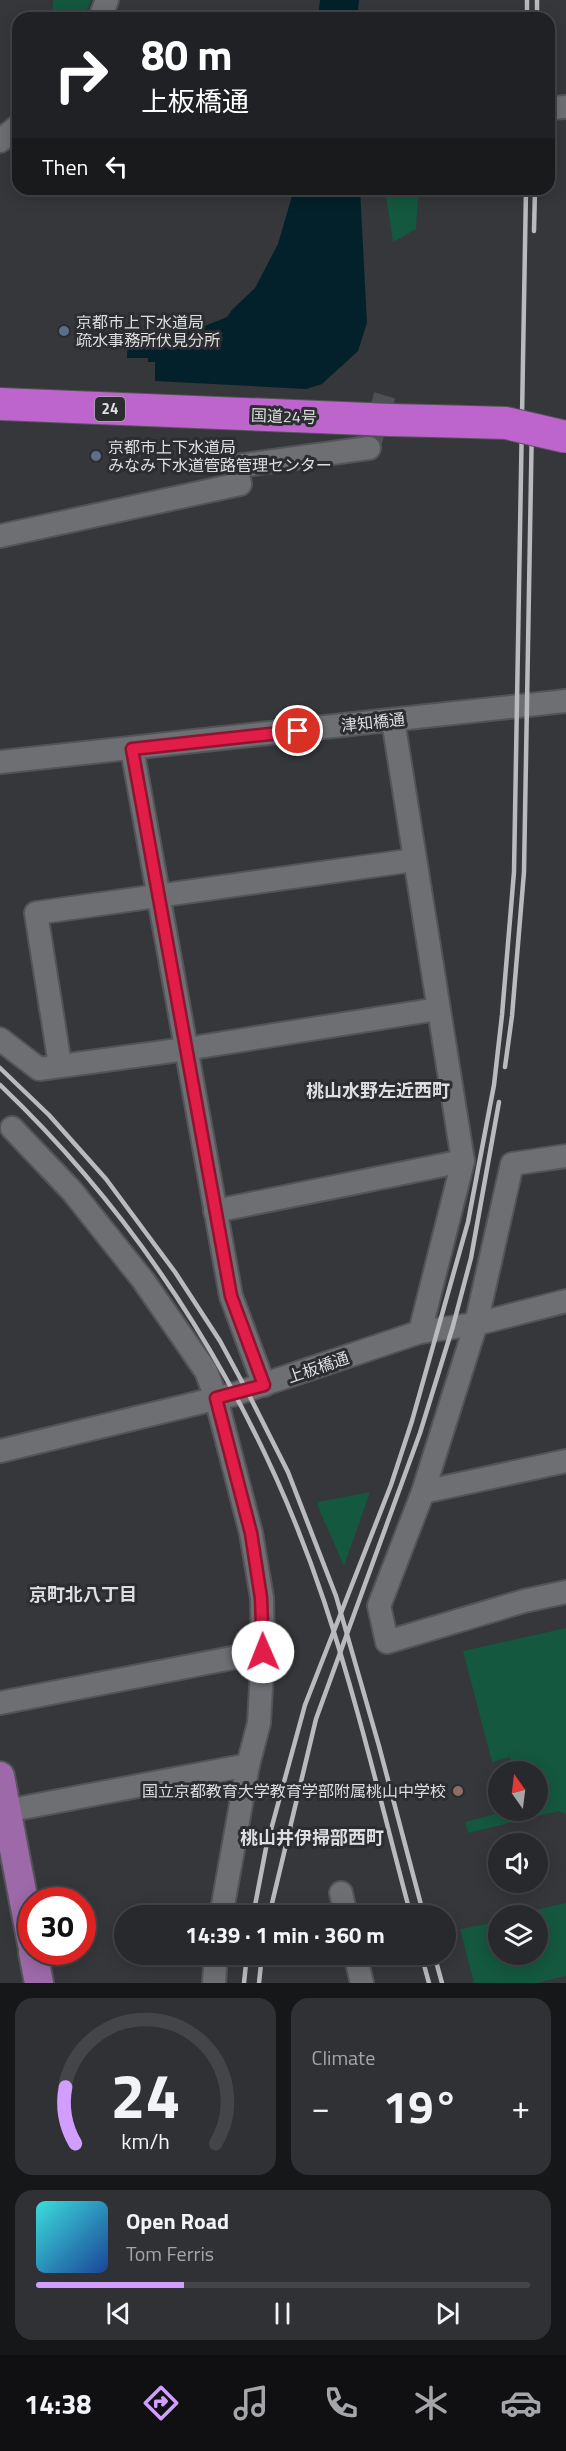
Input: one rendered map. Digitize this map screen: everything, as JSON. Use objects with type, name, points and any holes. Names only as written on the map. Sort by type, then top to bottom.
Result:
[{"type":"highway","name":"国道24号","points":[[0,404],[375,429],[434,421],[506,423],[566,437]]},
{"type":"main road","points":[[0,1776],[21,1887]]},
{"type":"main road","points":[[36,1965],[39,1983]]},
{"type":"street","points":[[0,141],[12,131]]},
{"type":"street","points":[[0,536],[240,484],[236,466],[375,429]]},
{"type":"street","name":"津知橋通","points":[[0,762],[566,701]]},
{"type":"street","points":[[393,720],[462,1161],[420,1332]]},
{"type":"street","points":[[132,749],[231,1296],[264,1385]]},
{"type":"street","points":[[60,1065],[36,913],[414,860]]},
{"type":"street","points":[[0,1039],[39,1069],[186,1049],[438,1009]]},
{"type":"street","points":[[12,1128],[72,1191],[143,1280],[206,1371],[216,1398],[251,1533],[261,1598],[263,1652],[259,1723],[248,1765],[223,1905]]},
{"type":"street","points":[[566,1156],[512,1164],[476,1324],[423,1492],[379,1606],[387,1642],[524,1601],[566,1592]]},
{"type":"street","points":[[215,1211],[462,1161]]},
{"type":"street","name":"上板橋通","points":[[0,1451],[264,1385],[420,1332],[476,1324],[566,1301]]},
{"type":"street","points":[[423,1492],[566,1461]]},
{"type":"street","points":[[0,1703],[263,1652]]},
{"type":"street","points":[[6,1810],[248,1765]]},
{"type":"street","points":[[341,1893],[344,1905]]},
{"type":"street","points":[[214,1983],[215,1965]]},
{"type":"street","points":[[358,1965],[362,1983]]},
{"type":"green space","points":[[53,0],[91,0],[86,12],[52,12]]},
{"type":"green space","points":[[386,195],[418,195],[416,229],[393,242]]},
{"type":"green space","points":[[370,1492],[344,1566],[318,1507],[318,1502]]},
{"type":"green space","points":[[566,1628],[566,1814],[559,1811],[548,1814],[548,1761],[511,1761],[510,1757],[492,1761],[463,1651]]},
{"type":"green space","points":[[488,1816],[488,1821],[518,1821],[468,1833],[465,1822]]},
{"type":"green space","points":[[566,1903],[566,1976],[538,1983],[474,1983],[460,1929],[488,1924],[488,1965],[548,1965],[548,1907]]},
{"type":"water","points":[[320,0],[359,0],[358,12],[319,12]]},
{"type":"water","points":[[292,195],[360,195],[367,323],[358,351],[322,384],[306,389],[155,381],[155,362],[148,362],[148,358],[127,358],[128,334],[171,333],[197,329],[227,317],[255,288],[278,244]]},
{"type":"tunnel","points":[[369,448],[385,395]]},
{"type":"railway","points":[[527,0],[527,12]]},
{"type":"railway","points":[[537,0],[537,12]]},
{"type":"railway","points":[[255,1905],[266,1848],[305,1705],[391,1485],[412,1421],[468,1222],[494,1085],[514,872],[526,195]]},
{"type":"railway","points":[[534,231],[535,195]]},
{"type":"railway","points":[[505,1067],[512,1016],[524,872],[532,420]]},
{"type":"railway","points":[[0,1068],[49,1115],[106,1179],[175,1272],[220,1341],[288,1472],[336,1596],[421,1905]]},
{"type":"railway","points":[[0,1085],[54,1140],[104,1198],[151,1259],[194,1323],[232,1389],[267,1458],[298,1529],[324,1601],[359,1718],[408,1905]]},
{"type":"railway","points":[[272,1905],[316,1719],[420,1433],[453,1326],[471,1258],[499,1102]]},
{"type":"railway","points":[[244,1983],[246,1965]]},
{"type":"railway","points":[[259,1983],[261,1965]]},
{"type":"railway","points":[[424,1965],[429,1983]]},
{"type":"railway","points":[[437,1965],[442,1983]]},
{"type":"place","name":"京都市上下水道局 疏水事務所伏見分所","points":[[64,331]]},
{"type":"place","name":"京都市上下水道局 みなみ下水道管路管理センター","points":[[96,456]]},
{"type":"place","name":"国立京都教育大学教育学部附属桃山中学校","points":[[458,1791]]},
{"type":"district","name":"桃山水野左近西町","points":[[378,1091]]},
{"type":"district","name":"京町北八丁目","points":[[83,1595]]},
{"type":"district","name":"桃山井伊掃部西町","points":[[312,1838]]},
{"type":"route","points":[[263,1652],[261,1598],[251,1533],[216,1398],[264,1385],[231,1296],[132,749],[298,731]]}]
